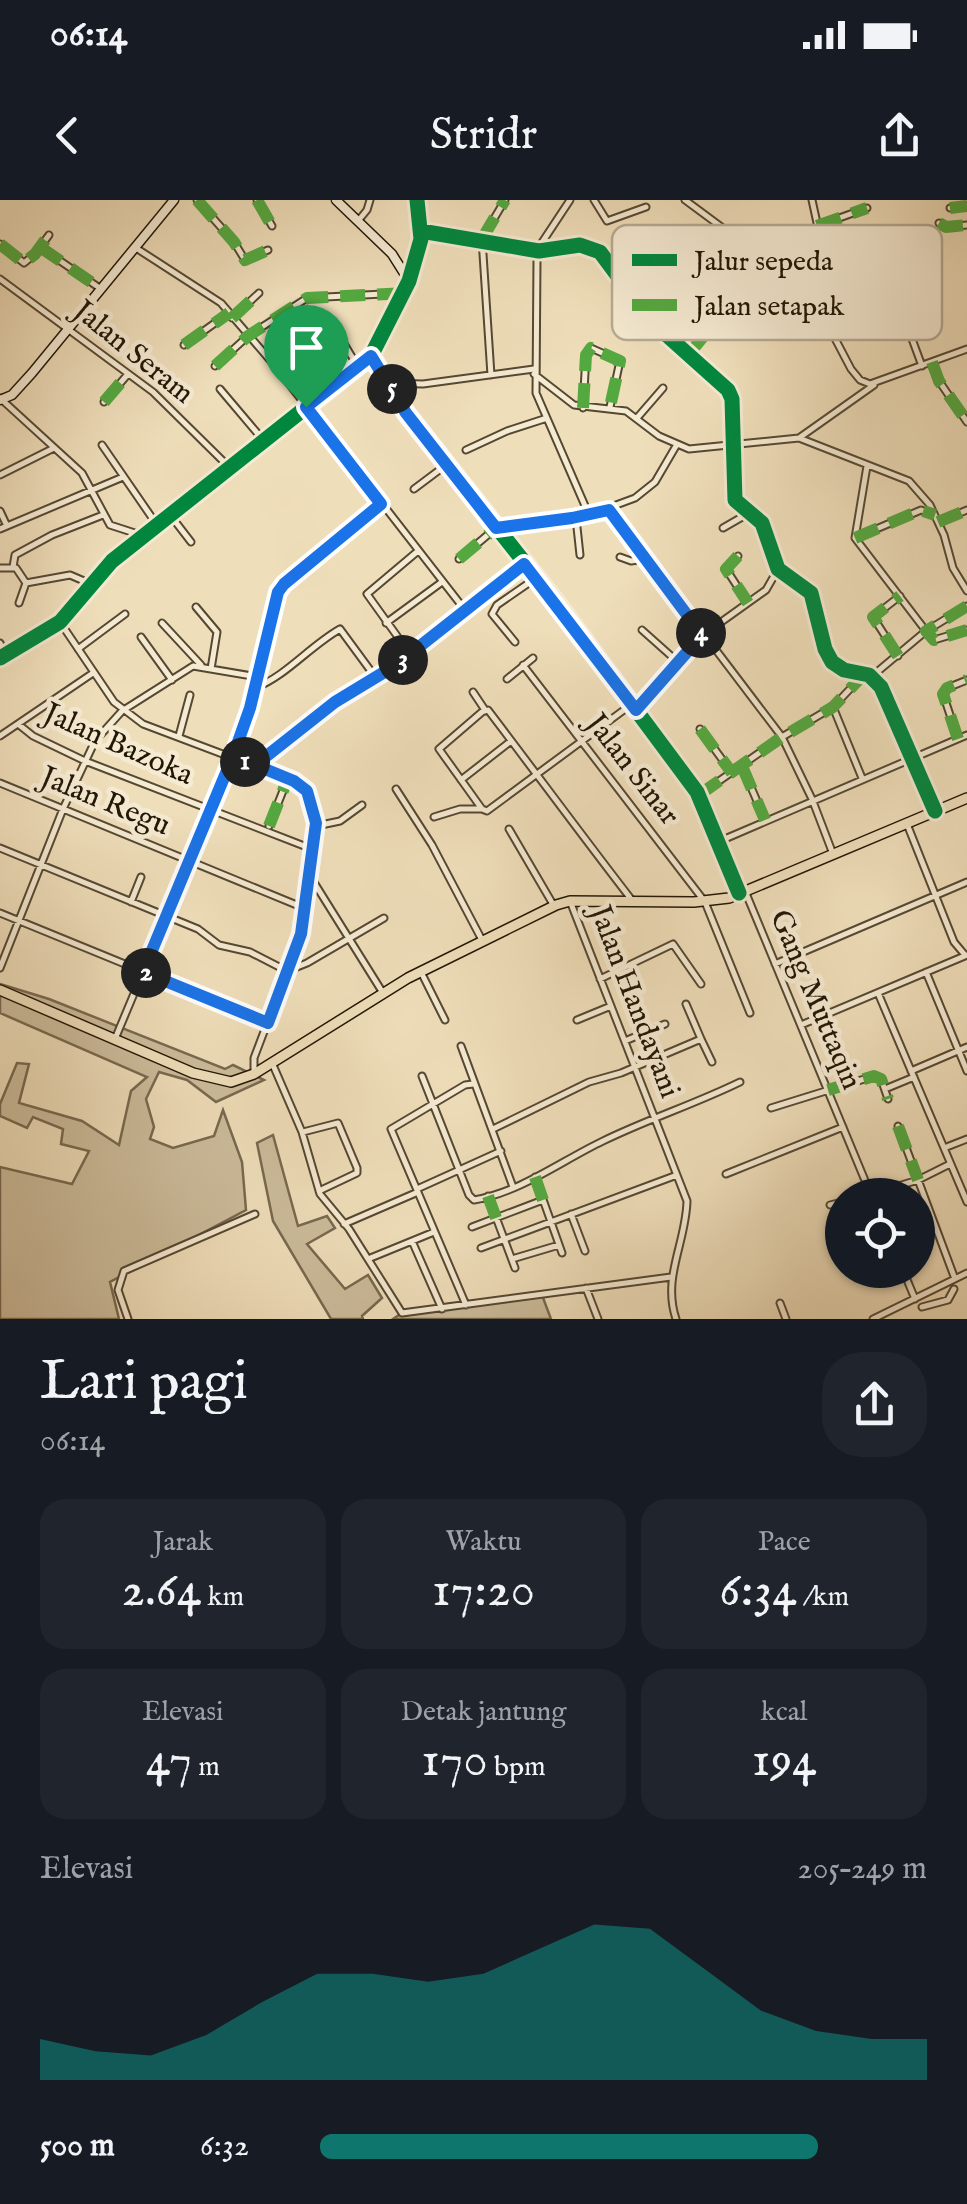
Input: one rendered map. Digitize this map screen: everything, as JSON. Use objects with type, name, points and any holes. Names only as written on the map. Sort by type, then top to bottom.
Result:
[{"type":"highway","points":[[0,990],[215,1080],[231,1082],[254,1074],[420,971],[554,906],[570,902],[705,902],[742,892],[967,798]]},
{"type":"street","points":[[144,536],[118,530],[103,515],[82,474],[1,400],[22,384],[174,200]]},
{"type":"street","points":[[198,200],[245,260],[268,250]]},
{"type":"street","points":[[257,200],[272,226]]},
{"type":"street","points":[[336,200],[392,254],[409,281]]},
{"type":"street","points":[[358,221],[370,200]]},
{"type":"street","points":[[0,643],[2,657],[60,622],[101,571],[371,356],[409,281],[421,231],[417,200]]},
{"type":"street","points":[[491,375],[482,239],[505,200]]},
{"type":"street","points":[[570,200],[539,250],[534,372],[544,418],[589,515]]},
{"type":"street","points":[[594,200],[607,221],[646,207]]},
{"type":"street","points":[[685,200],[719,225]]},
{"type":"street","points":[[812,200],[816,225]]},
{"type":"street","points":[[950,208],[967,206]]},
{"type":"street","points":[[819,225],[867,208]]},
{"type":"street","points":[[939,222],[946,227],[967,225]]},
{"type":"street","points":[[421,231],[539,250],[592,247],[612,269]]},
{"type":"street","points":[[0,244],[24,262],[49,235]]},
{"type":"street","points":[[40,247],[101,289]]},
{"type":"street","points":[[136,248],[213,296],[276,367],[465,610]]},
{"type":"street","points":[[392,254],[416,257]]},
{"type":"street","name":"Jalan Seram","points":[[0,279],[153,392],[230,468]]},
{"type":"street","points":[[184,345],[259,293]]},
{"type":"street","points":[[215,366],[248,336],[306,298],[405,293]]},
{"type":"street","points":[[340,337],[358,367]]},
{"type":"street","points":[[673,340],[722,382],[732,398],[736,500],[766,531],[778,569],[811,593],[824,649],[832,662],[844,670],[868,675],[882,687],[934,811]]},
{"type":"street","points":[[689,354],[701,340]]},
{"type":"street","points":[[835,340],[850,370],[866,384],[967,349]]},
{"type":"street","points":[[912,340],[922,366]]},
{"type":"street","points":[[583,408],[586,355],[590,348],[620,361],[610,407]]},
{"type":"street","name":"Gang Muttaqin","points":[[371,356],[406,413],[555,601],[699,795],[775,964],[863,1178]]},
{"type":"street","points":[[932,362],[967,422]]},
{"type":"street","points":[[390,383],[423,384],[534,372],[574,405],[626,411],[676,446],[689,450],[799,438],[909,481],[930,505],[953,568],[967,591]]},
{"type":"street","points":[[104,402],[128,374]]},
{"type":"street","points":[[799,438],[878,381]]},
{"type":"street","points":[[220,388],[264,441]]},
{"type":"street","points":[[637,418],[663,388]]},
{"type":"street","points":[[466,450],[544,418]]},
{"type":"street","points":[[102,445],[158,525]]},
{"type":"street","points":[[459,559],[496,528],[576,518],[609,510],[635,498],[655,482],[676,446]]},
{"type":"street","points":[[0,475],[54,448]]},
{"type":"street","points":[[867,464],[855,538],[934,640],[967,630]]},
{"type":"street","points":[[414,489],[446,465]]},
{"type":"street","points":[[0,511],[3,527],[124,477]]},
{"type":"street","points":[[116,1039],[233,756],[256,688],[275,603],[284,584],[381,504]]},
{"type":"street","points":[[609,510],[782,737],[812,798],[833,854]]},
{"type":"street","points":[[855,538],[923,510],[936,519]]},
{"type":"street","points":[[936,519],[967,510]]},
{"type":"street","points":[[723,528],[749,512]]},
{"type":"street","points":[[13,566],[15,555],[103,515]]},
{"type":"street","points":[[170,516],[191,542]]},
{"type":"street","points":[[576,518],[580,555]]},
{"type":"street","points":[[410,654],[368,596],[369,590],[418,552]]},
{"type":"street","points":[[738,556],[726,569],[748,604]]},
{"type":"street","points":[[620,557],[631,561],[645,559]]},
{"type":"street","points":[[254,766],[320,712],[410,654],[524,564]]},
{"type":"street","points":[[0,568],[13,566],[22,573],[26,583],[19,603]]},
{"type":"street","points":[[434,817],[460,809],[487,811],[634,707],[702,635],[766,590],[778,569]]},
{"type":"street","points":[[26,583],[70,575],[91,584]]},
{"type":"street","points":[[514,642],[492,614],[498,605],[536,578]]},
{"type":"street","points":[[386,623],[442,582]]},
{"type":"street","points":[[898,656],[873,618],[900,596]]},
{"type":"street","points":[[699,795],[833,707],[926,631],[967,606]]},
{"type":"street","points":[[196,607],[217,632],[211,669]]},
{"type":"street","points":[[78,649],[125,614]]},
{"type":"street","points":[[60,622],[122,711],[143,724],[288,778],[307,791],[316,826],[301,934],[254,1058],[254,1074]]},
{"type":"street","points":[[162,623],[202,667]]},
{"type":"street","points":[[256,688],[275,680],[293,661],[340,628],[376,678]]},
{"type":"street","points":[[642,630],[678,662]]},
{"type":"street","points":[[141,636],[172,680]]},
{"type":"street","points":[[507,679],[533,658]]},
{"type":"street","name":"Jalan Sinar","points":[[523,665],[705,902],[750,1013]]},
{"type":"street","points":[[0,968],[95,741],[122,711],[192,666],[258,677]]},
{"type":"street","points":[[0,736],[94,672]]},
{"type":"street","points":[[958,739],[943,694],[947,688],[967,680]]},
{"type":"street","points":[[473,692],[633,902]]},
{"type":"street","points":[[179,737],[190,695]]},
{"type":"street","points":[[833,707],[862,778]]},
{"type":"street","points":[[482,809],[440,752],[440,746],[485,710]]},
{"type":"street","name":"Jalan Bazoka","points":[[18,724],[33,736],[85,761],[312,849]]},
{"type":"street","points":[[700,729],[732,773]]},
{"type":"street","points":[[720,840],[812,798],[967,736]]},
{"type":"street","points":[[461,780],[512,741]]},
{"type":"street","points":[[742,766],[765,820]]},
{"type":"street","points":[[269,826],[288,778]]},
{"type":"street","name":"Jalan Regu","points":[[0,784],[304,908]]},
{"type":"street","points":[[396,789],[432,844],[482,940]]},
{"type":"street","points":[[316,826],[340,821],[362,806]]},
{"type":"street","points":[[801,1026],[966,956],[954,942],[906,823]]},
{"type":"street","points":[[508,829],[554,906]]},
{"type":"street","points":[[0,848],[287,970],[307,963],[384,918]]},
{"type":"street","points":[[309,873],[383,994]]},
{"type":"street","points":[[130,902],[140,877]]},
{"type":"street","points":[[775,964],[967,882]]},
{"type":"street","name":"Jalan Handayani","points":[[570,902],[687,1201],[687,1216],[670,1276],[676,1319]]},
{"type":"street","points":[[0,913],[268,1023]]},
{"type":"street","points":[[600,979],[672,944],[701,984]]},
{"type":"street","points":[[420,971],[445,1020]]},
{"type":"street","points":[[926,972],[967,1070]]},
{"type":"street","points":[[878,993],[967,1202]]},
{"type":"street","points":[[686,1004],[712,1062]]},
{"type":"street","points":[[577,1020],[611,1006]]},
{"type":"street","points":[[625,1041],[665,1024]]},
{"type":"street","points":[[493,1129],[589,1082],[701,1039]]},
{"type":"street","points":[[461,1046],[513,1187]]},
{"type":"street","points":[[885,1089],[967,1047]]},
{"type":"street","points":[[272,1062],[302,1132],[319,1191],[402,1313],[670,1276]]},
{"type":"street","points":[[422,1076],[460,1170]]},
{"type":"street","points":[[771,1108],[874,1076],[880,1079],[888,1099]]},
{"type":"street","points":[[656,1120],[740,1082]]},
{"type":"street","points":[[466,1306],[391,1127],[473,1084]]},
{"type":"street","name":"Jalan Handayani","points":[[460,1170],[469,1195],[478,1200],[656,1120]]},
{"type":"street","points":[[302,1132],[338,1123],[357,1168],[356,1173],[319,1191]]},
{"type":"street","points":[[898,1126],[917,1178]]},
{"type":"street","points":[[726,1174],[843,1127]]},
{"type":"street","points":[[944,1148],[967,1139]]},
{"type":"street","points":[[344,1224],[501,1151]]},
{"type":"street","points":[[922,1178],[950,1163]]},
{"type":"street","points":[[481,1248],[677,1175]]},
{"type":"street","points":[[535,1177],[562,1253]]},
{"type":"street","points":[[488,1196],[515,1268]]},
{"type":"street","points":[[472,1227],[543,1200]]},
{"type":"street","points":[[128,1319],[118,1290],[124,1271],[255,1214]]},
{"type":"street","points":[[571,1214],[585,1251]]},
{"type":"street","points":[[922,1307],[948,1300],[957,1290],[935,1230]]},
{"type":"street","points":[[368,1259],[434,1232]]},
{"type":"street","points":[[412,1241],[442,1309]]},
{"type":"street","points":[[512,1259],[559,1245]]},
{"type":"street","points":[[873,1319],[967,1273]]},
{"type":"street","points":[[586,1288],[598,1319]]},
{"type":"street","points":[[909,1288],[914,1299]]},
{"type":"street","points":[[780,1303],[786,1319]]},
{"type":"shaded area","points":[[0,984],[49,999],[225,1069],[233,1065],[264,1080],[216,1102],[187,1080],[159,1072],[146,1099],[154,1127],[150,1139],[173,1148],[214,1136],[223,1110],[242,1162],[246,1210],[110,1282],[119,1319],[0,1319],[0,1167],[72,1184],[89,1151],[61,1144],[63,1129],[33,1117],[27,1128],[0,1116],[0,1104],[17,1063],[29,1064],[19,1103],[82,1121],[119,1145],[131,1091],[147,1077],[0,1013]]},
{"type":"shaded area","points":[[273,1135],[298,1226],[327,1216],[335,1228],[307,1244],[345,1289],[368,1275],[382,1298],[363,1319],[331,1319],[273,1221],[257,1143]]},
{"type":"shaded area","points":[[542,1295],[551,1319],[393,1319],[402,1313]]},
{"type":"marked path","points":[[197,200],[245,260],[268,250]]},
{"type":"marked path","points":[[257,200],[272,226]]},
{"type":"marked path","points":[[482,239],[505,200]]},
{"type":"marked path","points":[[950,208],[967,206]]},
{"type":"marked path","points":[[820,225],[867,208]]},
{"type":"marked path","points":[[939,223],[946,227],[967,225]]},
{"type":"marked path","points":[[0,244],[24,263],[49,235]]},
{"type":"marked path","points":[[40,247],[101,289]]},
{"type":"marked path","points":[[232,318],[259,293]]},
{"type":"marked path","points":[[215,366],[248,336],[307,298],[405,293]]},
{"type":"marked path","points":[[184,345],[229,313]]},
{"type":"marked path","points":[[689,354],[700,340]]},
{"type":"marked path","points":[[583,408],[586,355],[591,348],[620,361],[610,407]]},
{"type":"marked path","points":[[932,362],[939,381],[967,422]]},
{"type":"marked path","points":[[104,402],[128,374]]},
{"type":"marked path","points":[[855,538],[921,510],[935,515]]},
{"type":"marked path","points":[[938,522],[967,510]]},
{"type":"marked path","points":[[459,559],[496,528]]},
{"type":"marked path","points":[[738,556],[726,569],[748,603]]},
{"type":"marked path","points":[[898,656],[873,617],[900,596]]},
{"type":"marked path","points":[[967,606],[926,631],[934,640],[967,630]]},
{"type":"marked path","points":[[699,795],[833,707],[865,673]]},
{"type":"marked path","points":[[958,739],[943,694],[947,688],[967,680]]},
{"type":"marked path","points":[[700,729],[732,773]]},
{"type":"marked path","points":[[742,766],[765,820]]},
{"type":"marked path","points":[[269,826],[288,778]]},
{"type":"marked path","points":[[828,1090],[874,1076],[881,1079],[888,1099]]},
{"type":"marked path","points":[[898,1126],[917,1178]]},
{"type":"marked path","points":[[535,1177],[543,1200]]},
{"type":"marked path","points":[[488,1196],[496,1218]]},
{"type":"cycle path","points":[[0,658],[60,622],[112,561],[371,356],[409,281],[421,239],[417,200]]},
{"type":"cycle path","points":[[421,231],[539,251],[580,245],[600,252],[612,268]]},
{"type":"cycle path","points":[[672,340],[728,390],[732,399],[735,500],[762,523],[778,569],[811,593],[832,662],[844,670],[869,675],[881,687],[935,811]]},
{"type":"cycle path","points":[[371,356],[406,413],[555,601],[697,792],[739,893]]},
{"type":"route","points":[[306,407],[371,356],[406,413],[496,528],[609,510],[702,635],[636,710],[524,564],[396,665],[320,712],[254,766],[233,756],[143,972],[268,1023],[301,934],[316,823],[307,791],[294,781],[254,766],[233,756],[269,640],[278,592],[381,504],[306,407]]}]
